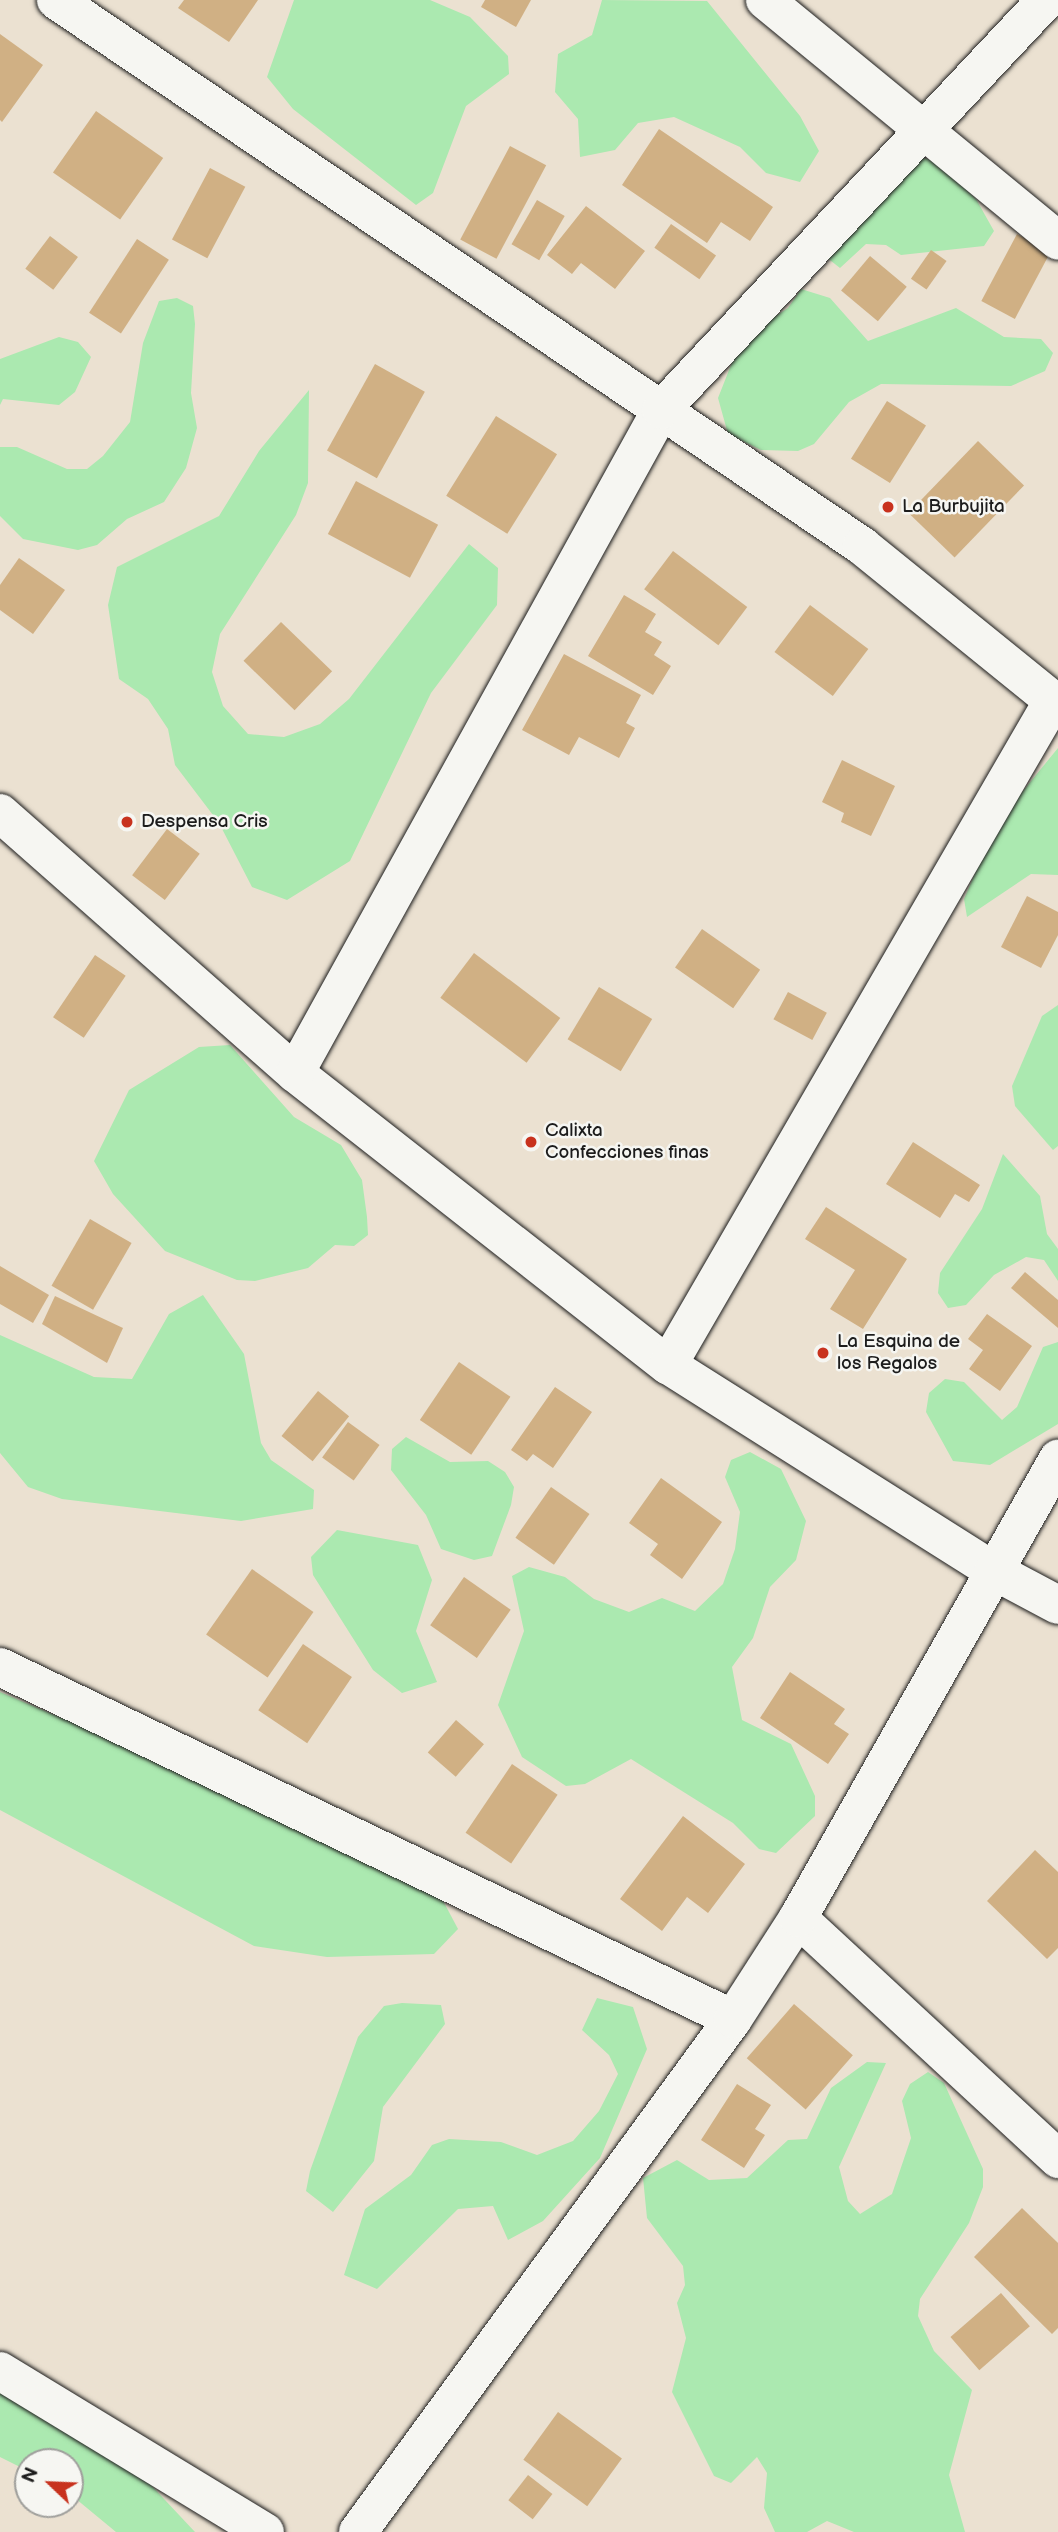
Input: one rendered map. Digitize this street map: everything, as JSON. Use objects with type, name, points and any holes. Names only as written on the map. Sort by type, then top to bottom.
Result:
[{"type":"street","points":[[55,0],[862,546],[1055,704],[668,1365]]},
{"type":"street","points":[[765,0],[927,131],[1058,242]]},
{"type":"street","points":[[295,1073],[661,410],[927,131],[1046,0]]},
{"type":"street","points":[[0,813],[295,1073],[668,1365],[994,1571],[1058,1605]]},
{"type":"street","points":[[358,2532],[733,2019],[797,1918],[1058,1459]]},
{"type":"street","points":[[0,1667],[733,2019]]},
{"type":"street","points":[[797,1918],[1058,2160]]},
{"type":"street","points":[[0,2371],[265,2532]]},
{"type":"green space","points":[[294,0],[430,0],[470,17],[508,56],[509,74],[466,106],[433,193],[416,205],[293,109],[267,77]]},
{"type":"green space","points":[[602,0],[707,1],[800,116],[819,151],[800,182],[766,173],[740,147],[674,117],[638,123],[615,150],[580,157],[578,119],[555,92],[558,54],[592,35]]},
{"type":"green space","points":[[917,157],[936,161],[976,199],[994,231],[984,246],[901,255],[886,245],[866,244],[840,268],[826,257]]},
{"type":"green space","points":[[801,289],[830,298],[868,341],[956,308],[1004,337],[1041,339],[1053,353],[1045,371],[1011,386],[881,384],[849,402],[814,444],[798,451],[761,450],[728,434],[718,398],[733,360],[756,329],[788,308]]},
{"type":"green space","points":[[177,298],[193,306],[195,324],[191,393],[197,428],[186,468],[164,502],[127,519],[97,545],[78,550],[23,539],[0,516],[0,447],[17,447],[67,469],[87,469],[103,456],[130,422],[143,343],[159,301]]},
{"type":"green space","points":[[59,337],[78,342],[91,357],[75,392],[59,405],[3,399],[0,405],[0,359]]},
{"type":"green space","points":[[309,390],[308,483],[296,515],[220,634],[212,672],[223,706],[248,734],[284,737],[320,724],[349,699],[469,544],[498,568],[497,605],[431,693],[350,861],[287,900],[252,887],[219,823],[175,765],[168,729],[148,699],[119,679],[108,605],[117,567],[219,516],[259,451]]},
{"type":"green space","points":[[1058,748],[1058,875],[1031,874],[967,917],[964,899],[996,824]]},
{"type":"green space","points":[[1058,1005],[1058,1146],[1053,1150],[1015,1106],[1012,1086],[1042,1016]]},
{"type":"green space","points":[[230,1045],[294,1117],[341,1145],[362,1180],[367,1217],[368,1235],[354,1246],[335,1245],[308,1268],[255,1281],[237,1280],[165,1251],[113,1194],[94,1161],[129,1090],[199,1047]]},
{"type":"green space","points":[[1003,1154],[1040,1196],[1047,1234],[1058,1249],[1058,1281],[1044,1260],[1026,1257],[994,1275],[966,1305],[948,1308],[938,1293],[940,1273],[982,1209]]},
{"type":"green space","points":[[203,1295],[244,1354],[261,1443],[271,1460],[314,1490],[313,1509],[241,1521],[62,1499],[28,1487],[0,1453],[0,1335],[94,1377],[132,1379],[169,1314]]},
{"type":"green space","points":[[1058,1342],[1058,1424],[990,1465],[953,1461],[926,1412],[929,1393],[945,1379],[964,1382],[1002,1420],[1017,1407],[1043,1347]]},
{"type":"green space","points":[[406,1437],[450,1462],[488,1461],[505,1472],[514,1487],[511,1505],[492,1556],[474,1560],[441,1549],[426,1515],[391,1470],[392,1449]]},
{"type":"green space","points":[[750,1452],[781,1469],[806,1521],[796,1560],[770,1587],[753,1638],[732,1667],[742,1720],[791,1744],[815,1796],[815,1816],[776,1853],[759,1849],[733,1823],[631,1759],[585,1784],[566,1786],[522,1757],[498,1705],[524,1631],[512,1576],[529,1567],[565,1577],[594,1599],[629,1612],[662,1598],[695,1611],[723,1584],[735,1549],[740,1512],[725,1477],[731,1460]]},
{"type":"green space","points":[[337,1530],[418,1545],[432,1580],[416,1631],[437,1682],[402,1693],[373,1670],[313,1575],[311,1557]]},
{"type":"green space","points":[[0,1692],[396,1859],[441,1897],[458,1929],[434,1954],[327,1957],[254,1946],[0,1810]]},
{"type":"green space","points":[[597,1998],[633,2007],[647,2049],[600,2158],[543,2221],[508,2240],[493,2206],[458,2209],[377,2289],[344,2275],[365,2209],[411,2175],[432,2145],[449,2139],[501,2142],[537,2155],[573,2141],[599,2111],[618,2074],[609,2055],[582,2030]]},
{"type":"green space","points":[[402,2003],[441,2005],[445,2024],[383,2107],[374,2161],[333,2212],[306,2191],[310,2171],[358,2037],[384,2006]]},
{"type":"green space","points":[[867,2062],[886,2063],[839,2167],[848,2201],[860,2214],[892,2194],[911,2138],[902,2101],[910,2084],[928,2072],[944,2083],[983,2169],[983,2187],[969,2223],[920,2299],[918,2316],[934,2351],[972,2390],[949,2475],[965,2532],[854,2532],[827,2521],[807,2532],[775,2532],[764,2508],[767,2473],[757,2457],[731,2483],[714,2476],[672,2392],[686,2338],[677,2303],[685,2285],[683,2266],[647,2218],[643,2178],[677,2160],[709,2180],[747,2178],[788,2140],[807,2139],[831,2088]]},
{"type":"green space","points":[[0,2372],[150,2484],[195,2532],[116,2532],[84,2506],[84,2448],[14,2448],[14,2464],[0,2457]]},
{"type":"building","points":[[184,0],[258,0],[229,42],[178,8]]},
{"type":"building","points":[[485,0],[531,0],[516,27],[481,7]]},
{"type":"building","points":[[0,34],[43,65],[2,122],[0,120]]},
{"type":"building","points":[[96,111],[163,158],[120,219],[53,172]]},
{"type":"building","points":[[659,129],[773,207],[750,241],[721,222],[707,243],[622,185]]},
{"type":"building","points":[[510,146],[546,165],[496,259],[460,240]]},
{"type":"building","points":[[210,168],[245,187],[207,258],[172,240]]},
{"type":"building","points":[[537,200],[565,216],[539,260],[512,244]]},
{"type":"building","points":[[586,206],[645,251],[615,289],[581,263],[572,274],[547,255]]},
{"type":"building","points":[[671,224],[716,256],[699,279],[654,248]]},
{"type":"building","points":[[1017,234],[1051,252],[1015,319],[981,301]]},
{"type":"building","points":[[50,236],[78,257],[53,290],[25,269]]},
{"type":"building","points":[[137,239],[169,260],[121,333],[89,313]]},
{"type":"building","points":[[931,250],[947,261],[926,290],[911,279]]},
{"type":"building","points":[[870,256],[907,287],[878,321],[841,290]]},
{"type":"building","points":[[375,364],[425,392],[377,478],[327,451]]},
{"type":"building","points":[[887,401],[926,425],[890,483],[851,459]]},
{"type":"building","points":[[496,416],[557,454],[507,534],[446,496]]},
{"type":"building","points":[[978,441],[1024,485],[955,557],[909,513]]},
{"type":"building","points":[[356,481],[438,525],[410,578],[328,534]]},
{"type":"building","points":[[673,551],[747,607],[718,645],[644,589]]},
{"type":"building","points":[[19,558],[65,590],[33,634],[0,610],[0,585]]},
{"type":"building","points":[[624,595],[656,614],[645,632],[662,642],[654,655],[671,666],[653,695],[588,656]]},
{"type":"building","points":[[810,605],[868,649],[833,696],[774,652]]},
{"type":"building","points":[[281,622],[332,671],[295,710],[243,661]]},
{"type":"building","points":[[564,654],[641,695],[626,723],[635,728],[619,758],[579,737],[569,755],[522,730]]},
{"type":"building","points":[[842,760],[895,786],[871,836],[841,822],[844,813],[822,802]]},
{"type":"building","points":[[167,829],[200,854],[165,900],[132,875]]},
{"type":"building","points":[[1027,896],[1058,912],[1058,935],[1041,968],[1001,947]]},
{"type":"building","points":[[702,929],[760,970],[733,1008],[675,968]]},
{"type":"building","points":[[474,953],[560,1018],[527,1063],[440,998]]},
{"type":"building","points":[[95,955],[126,976],[84,1038],[53,1017]]},
{"type":"building","points":[[599,987],[652,1019],[621,1071],[568,1039]]},
{"type":"building","points":[[788,992],[827,1013],[812,1040],[773,1019]]},
{"type":"building","points":[[913,1142],[980,1185],[969,1202],[955,1194],[940,1218],[886,1184]]},
{"type":"building","points":[[826,1207],[907,1259],[863,1329],[830,1309],[855,1270],[805,1239]]},
{"type":"building","points":[[90,1219],[132,1243],[93,1310],[52,1286]]},
{"type":"building","points":[[0,1266],[49,1295],[33,1323],[0,1304]]},
{"type":"building","points":[[1025,1272],[1058,1300],[1058,1328],[1011,1288]]},
{"type":"building","points":[[55,1296],[123,1328],[107,1363],[42,1324]]},
{"type":"building","points":[[987,1314],[1032,1346],[1000,1391],[969,1369],[983,1350],[968,1339]]},
{"type":"building","points":[[459,1362],[510,1397],[471,1455],[420,1420]]},
{"type":"building","points":[[555,1387],[592,1412],[553,1468],[533,1454],[527,1461],[511,1450]]},
{"type":"building","points":[[318,1391],[349,1416],[313,1461],[281,1436]]},
{"type":"building","points":[[348,1422],[380,1445],[354,1481],[322,1458]]},
{"type":"building","points":[[661,1478],[722,1522],[682,1579],[650,1555],[658,1544],[629,1523]]},
{"type":"building","points":[[551,1487],[590,1514],[554,1565],[515,1538]]},
{"type":"building","points":[[252,1569],[313,1612],[268,1678],[206,1635]]},
{"type":"building","points":[[464,1577],[511,1610],[477,1658],[430,1625]]},
{"type":"building","points":[[303,1644],[352,1677],[307,1743],[258,1710]]},
{"type":"building","points":[[790,1672],[845,1709],[834,1724],[849,1734],[828,1764],[760,1718]]},
{"type":"building","points":[[456,1720],[484,1744],[456,1777],[428,1752]]},
{"type":"building","points":[[512,1764],[558,1795],[511,1864],[466,1833]]},
{"type":"building","points":[[683,1816],[745,1864],[708,1913],[687,1897],[662,1931],[620,1899]]},
{"type":"building","points":[[1035,1850],[1058,1872],[1058,1948],[1047,1959],[987,1901]]},
{"type":"building","points":[[794,2004],[853,2055],[806,2110],[747,2058]]},
{"type":"building","points":[[737,2084],[771,2105],[755,2129],[765,2135],[744,2168],[701,2140]]},
{"type":"building","points":[[1022,2208],[1058,2243],[1058,2328],[1052,2334],[974,2257]]},
{"type":"building","points":[[1001,2293],[1030,2326],[979,2370],[950,2337]]},
{"type":"building","points":[[558,2412],[622,2458],[587,2506],[523,2460]]},
{"type":"building","points":[[528,2475],[552,2494],[533,2519],[508,2500]]},
{"type":"place","name":"La Burbujita","points":[[888,507]]},
{"type":"place","name":"Despensa Cris","points":[[127,822]]},
{"type":"place","name":"Calixta Confecciones finas","points":[[531,1142]]},
{"type":"place","name":"La Esquina de los Regalos","points":[[823,1353]]}]
